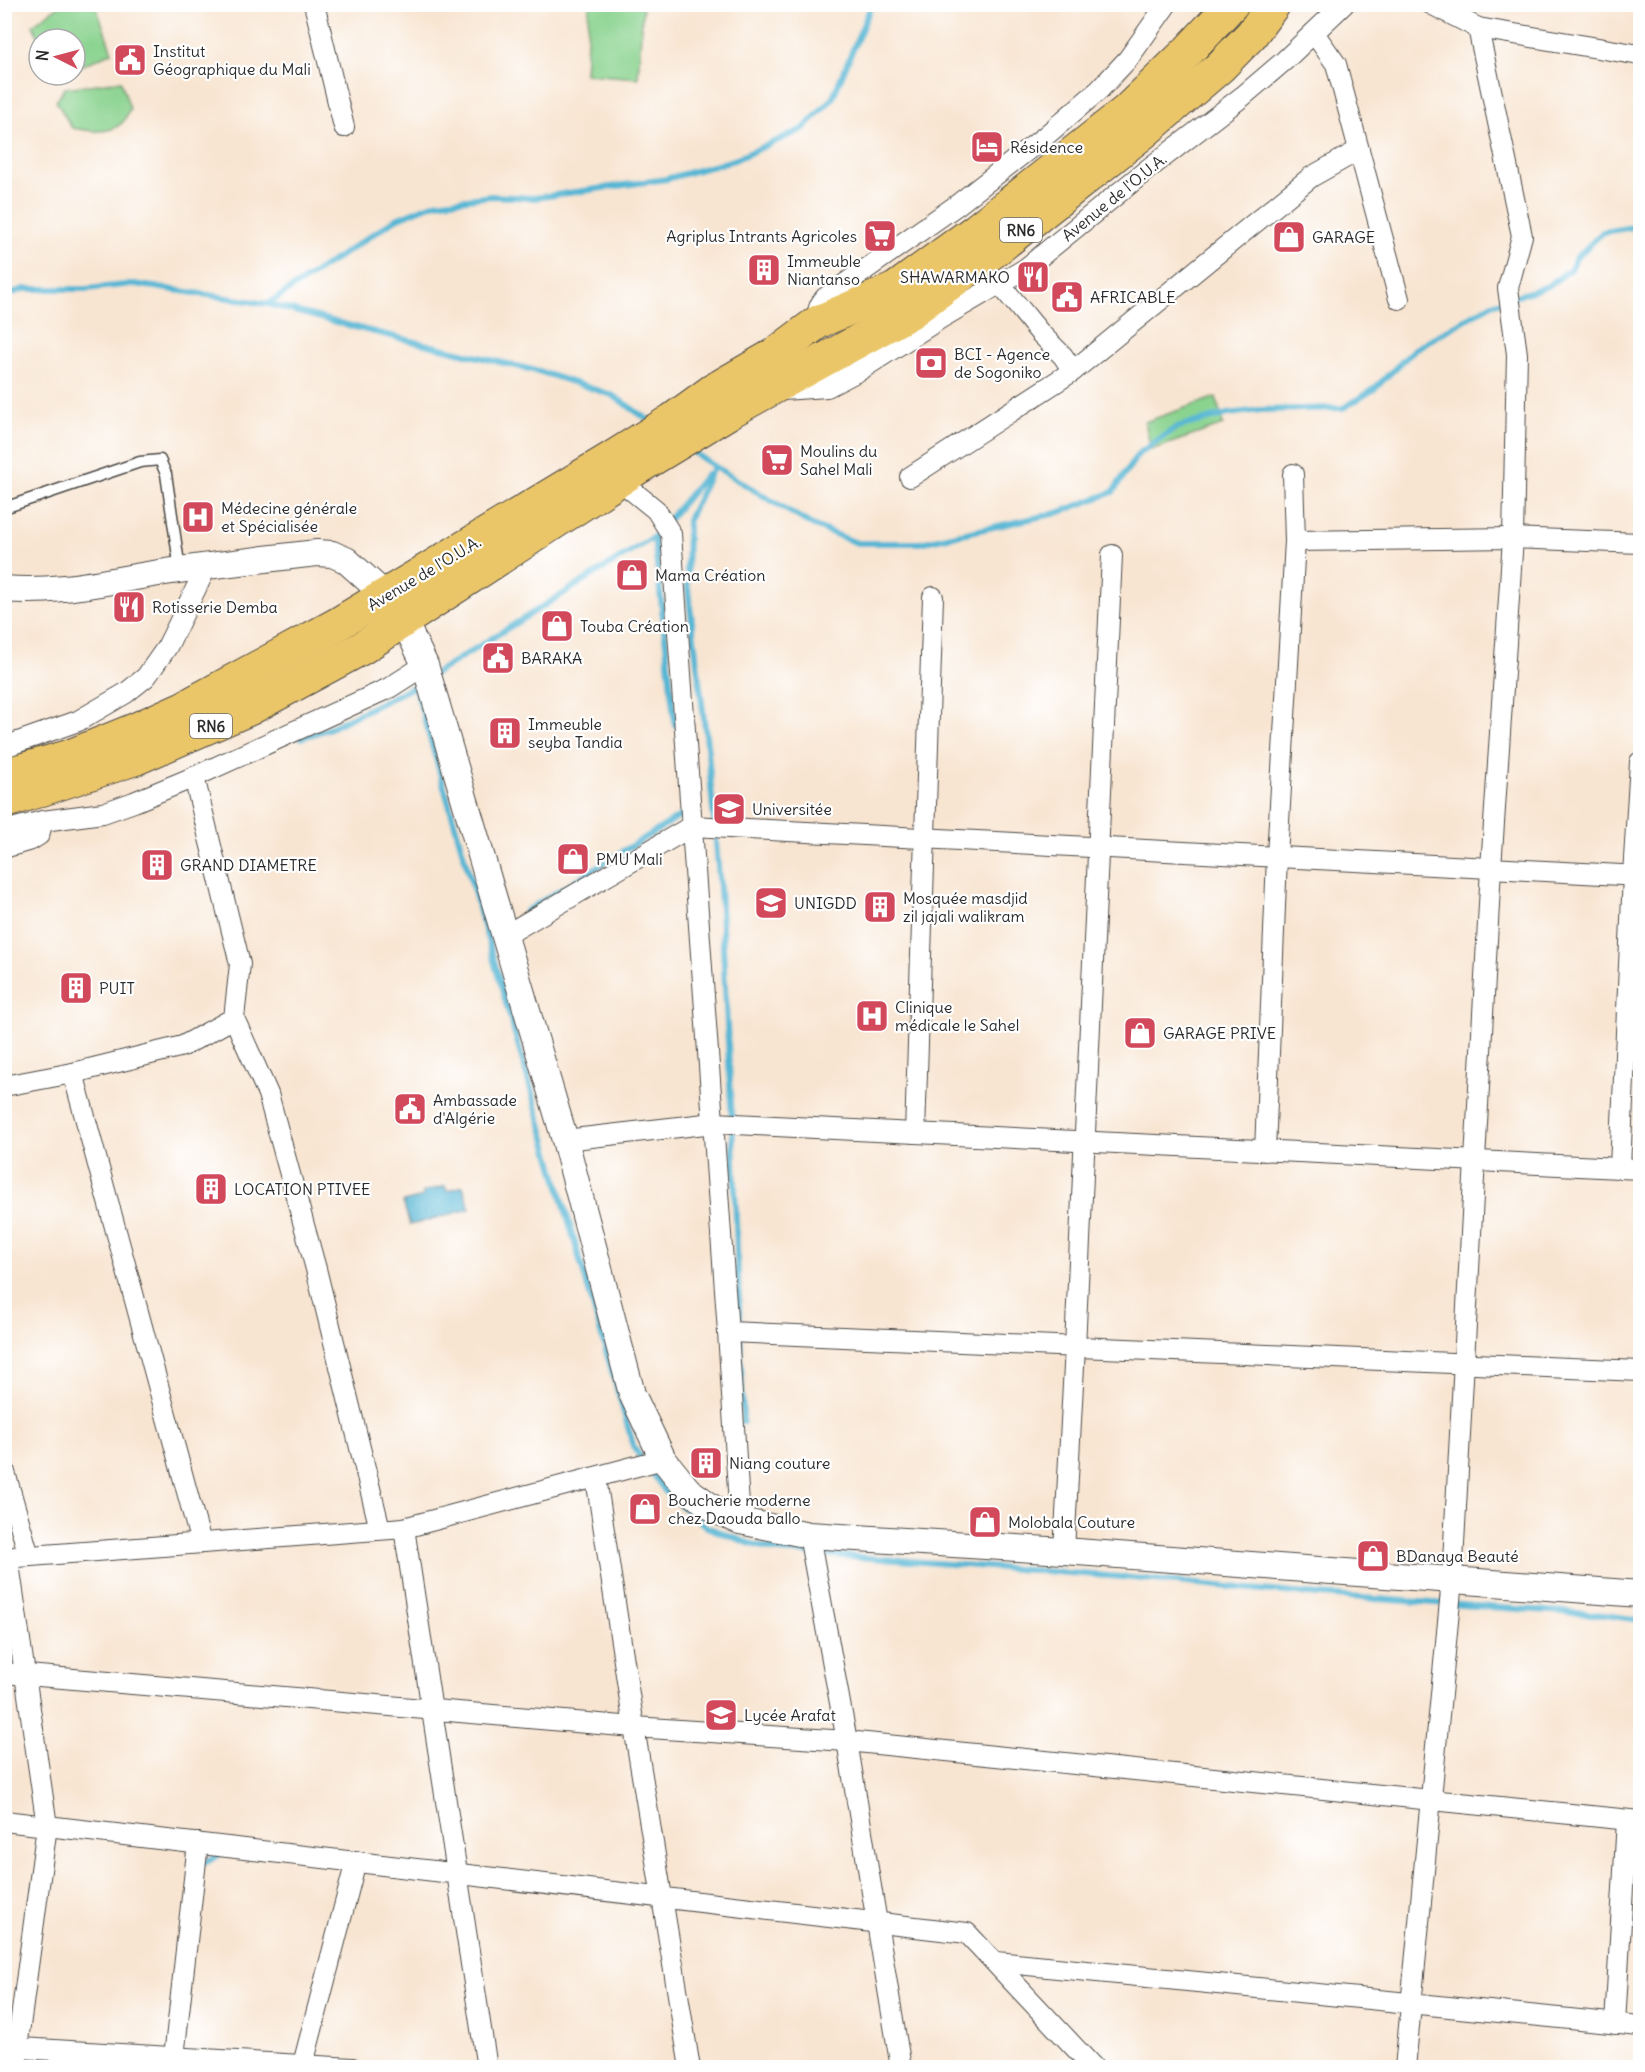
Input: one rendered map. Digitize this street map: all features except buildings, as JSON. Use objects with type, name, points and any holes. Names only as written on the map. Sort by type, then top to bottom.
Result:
[{"type":"highway","name":"Avenue de l'O.U.A.","points":[[722,400],[774,354],[818,322],[895,289],[975,230],[1125,111],[1188,51],[1232,4]]},
{"type":"highway","name":"Avenue de l'O.U.A.","points":[[4,775],[70,756],[185,707],[336,625],[395,609],[622,469],[672,420],[722,400],[764,392],[911,312],[993,252],[1144,132],[1220,67],[1251,35],[1275,4]]},
{"type":"highway","name":"Avenue de l'O.U.A.","points":[[4,802],[138,758],[249,709],[362,648],[395,609]]},
{"type":"street","points":[[314,4],[344,127]]},
{"type":"street","points":[[818,322],[819,305],[825,298],[957,205],[1043,138],[1099,90],[1128,59],[1167,4]]},
{"type":"street","name":"Avenue de l'O.U.A.","points":[[764,392],[827,387],[860,370],[941,318],[1025,270],[1284,61],[1344,4]]},
{"type":"street","points":[[1431,4],[1478,28],[1641,55]]},
{"type":"street","points":[[1405,2067],[1452,1580],[1491,868],[1513,538],[1517,354],[1508,288],[1522,236],[1478,28]]},
{"type":"street","points":[[1314,33],[1336,63],[1399,299]]},
{"type":"street","points":[[910,477],[1072,371],[1311,177],[1359,150]]},
{"type":"street","points":[[1000,284],[1040,333],[1063,356],[1072,371]]},
{"type":"street","points":[[622,469],[656,510],[671,534],[714,1123],[740,1521]]},
{"type":"street","points":[[1265,1151],[1277,857],[1295,541],[1293,474]]},
{"type":"street","points":[[1295,541],[1513,538],[1641,543]]},
{"type":"street","points":[[4,590],[63,588],[207,566],[317,553],[332,554],[346,560],[395,609],[424,665],[565,1140],[632,1394],[663,1459],[688,1490],[717,1511],[740,1521],[808,1535],[1064,1551],[1641,1594]]},
{"type":"street","points":[[1064,1551],[1112,555]]},
{"type":"street","points":[[4,747],[78,721],[126,693],[146,677],[167,647],[207,566]]},
{"type":"street","points":[[915,1133],[933,597]]},
{"type":"street","points":[[4,831],[43,821],[103,813],[194,777],[388,688],[424,665]]},
{"type":"street","points":[[1620,1168],[1637,876],[1641,762]]},
{"type":"street","points":[[194,777],[240,964],[234,1018],[268,1094],[316,1269],[380,1529]]},
{"type":"street","points":[[4,848],[31,840],[39,835],[43,821]]},
{"type":"street","points":[[504,936],[692,826],[1637,876]]},
{"type":"street","points":[[4,1086],[73,1073],[183,1046],[234,1018]]},
{"type":"street","points":[[73,1073],[201,1543]]},
{"type":"street","points":[[565,1140],[714,1123],[1641,1169]]},
{"type":"street","points":[[728,1332],[1641,1371]]},
{"type":"street","points":[[352,2067],[302,2066],[174,2057],[153,2062],[13,2054],[48,1826],[6,1557],[404,1528],[663,1459]]},
{"type":"street","points":[[4,1469],[28,1556]]},
{"type":"street","points":[[596,1478],[634,1728],[690,2067]]},
{"type":"street","points":[[404,1528],[487,2067]]},
{"type":"street","points":[[808,1535],[847,1742],[901,2067]]},
{"type":"street","points":[[4,1673],[634,1728],[847,1742],[1634,1820],[1615,2024]]},
{"type":"street","points":[[4,1821],[967,1933],[1094,2067]]},
{"type":"street","points":[[174,2057],[198,1843]]},
{"type":"street","points":[[302,2066],[356,1862]]},
{"type":"street","points":[[996,1962],[1641,2026]]},
{"type":"lane","points":[[4,508],[140,462],[160,460],[166,474],[180,570]]},
{"type":"green space","points":[[60,5],[96,6],[112,52],[87,63],[87,27],[34,27],[33,25]]},
{"type":"green space","points":[[589,5],[643,5],[638,78],[585,74]]},
{"type":"green space","points":[[121,81],[130,109],[122,123],[105,131],[72,128],[56,101],[65,88]]},
{"type":"green space","points":[[1216,397],[1223,425],[1151,450],[1145,422]]},
{"type":"water","points":[[445,1186],[447,1191],[463,1186],[470,1209],[410,1225],[403,1202],[423,1197],[423,1192]]},
{"type":"waterway","points":[[4,296],[24,289],[86,289],[134,284],[268,304],[396,219],[435,203],[491,196],[534,198],[666,179],[734,160],[803,129],[832,99],[872,4]]},
{"type":"waterway","points":[[687,448],[812,525],[857,543],[920,543],[1057,513],[1113,492],[1138,454],[1177,427],[1228,414],[1261,410],[1343,408],[1373,390],[1415,349],[1492,304],[1548,286],[1571,269],[1576,258],[1603,232],[1640,226]]},
{"type":"waterway","points":[[268,304],[541,372],[612,395],[650,421]]},
{"type":"waterway","points":[[714,466],[688,520],[687,581],[708,752],[720,888],[734,1161],[743,1422]]},
{"type":"waterway","points":[[675,725],[654,537],[707,474]]},
{"type":"waterway","points":[[433,675],[654,537]]},
{"type":"waterway","points":[[301,738],[328,729],[417,685]]},
{"type":"waterway","points":[[415,686],[634,1448],[668,1495],[707,1527],[748,1543],[779,1551],[1122,1577],[1306,1594],[1605,1615],[1640,1620]]},
{"type":"waterway","points":[[526,911],[685,813]]},
{"type":"waterway","points":[[6,1509],[10,1556]]},
{"type":"waterway","points":[[199,1866],[222,1853]]},
{"type":"place","name":"Institut Géographique du Mali","points":[[130,60]]},
{"type":"place","name":"Résidence","points":[[987,147]]},
{"type":"place","name":"Agriplus Intrants Agricoles","points":[[880,236]]},
{"type":"place","name":"GARAGE","points":[[1289,237]]},
{"type":"place","name":"Immeuble Niantanso","points":[[764,270]]},
{"type":"place","name":"SHAWARMAKO","points":[[1033,277]]},
{"type":"place","name":"AFRICABLE","points":[[1067,297]]},
{"type":"place","name":"BCI - Agence de Sogoniko","points":[[931,363]]},
{"type":"place","name":"Moulins du Sahel Mali","points":[[777,460]]},
{"type":"place","name":"Médecine générale et Spécialisée","points":[[198,517]]},
{"type":"place","name":"Mama Création","points":[[632,575]]},
{"type":"place","name":"Rotisserie Demba","points":[[129,607]]},
{"type":"place","name":"Touba Création","points":[[557,626]]},
{"type":"place","name":"BARAKA","points":[[498,658]]},
{"type":"place","name":"Immeuble seyba Tandia","points":[[505,733]]},
{"type":"place","name":"Universitée","points":[[729,809]]},
{"type":"place","name":"PMU Mali","points":[[573,859]]},
{"type":"place","name":"GRAND DIAMETRE","points":[[157,865]]},
{"type":"place","name":"UNIGDD","points":[[771,903]]},
{"type":"place","name":"Mosquée masdjid zil jajali walikram","points":[[880,907]]},
{"type":"place","name":"PUIT","points":[[76,988]]},
{"type":"place","name":"Clinique médicale le Sahel","points":[[872,1016]]},
{"type":"place","name":"GARAGE PRIVE","points":[[1140,1033]]},
{"type":"place","name":"Ambassade d'Algérie","points":[[410,1109]]},
{"type":"place","name":"LOCATION PTIVEE","points":[[211,1189]]},
{"type":"place","name":"Niang couture","points":[[706,1463]]},
{"type":"place","name":"Boucherie moderne chez Daouda ballo","points":[[645,1509]]},
{"type":"place","name":"Molobala Couture","points":[[985,1522]]},
{"type":"place","name":"BDanaya Beauté","points":[[1373,1556]]},
{"type":"place","name":"Lycée Arafat","points":[[721,1715]]}]
